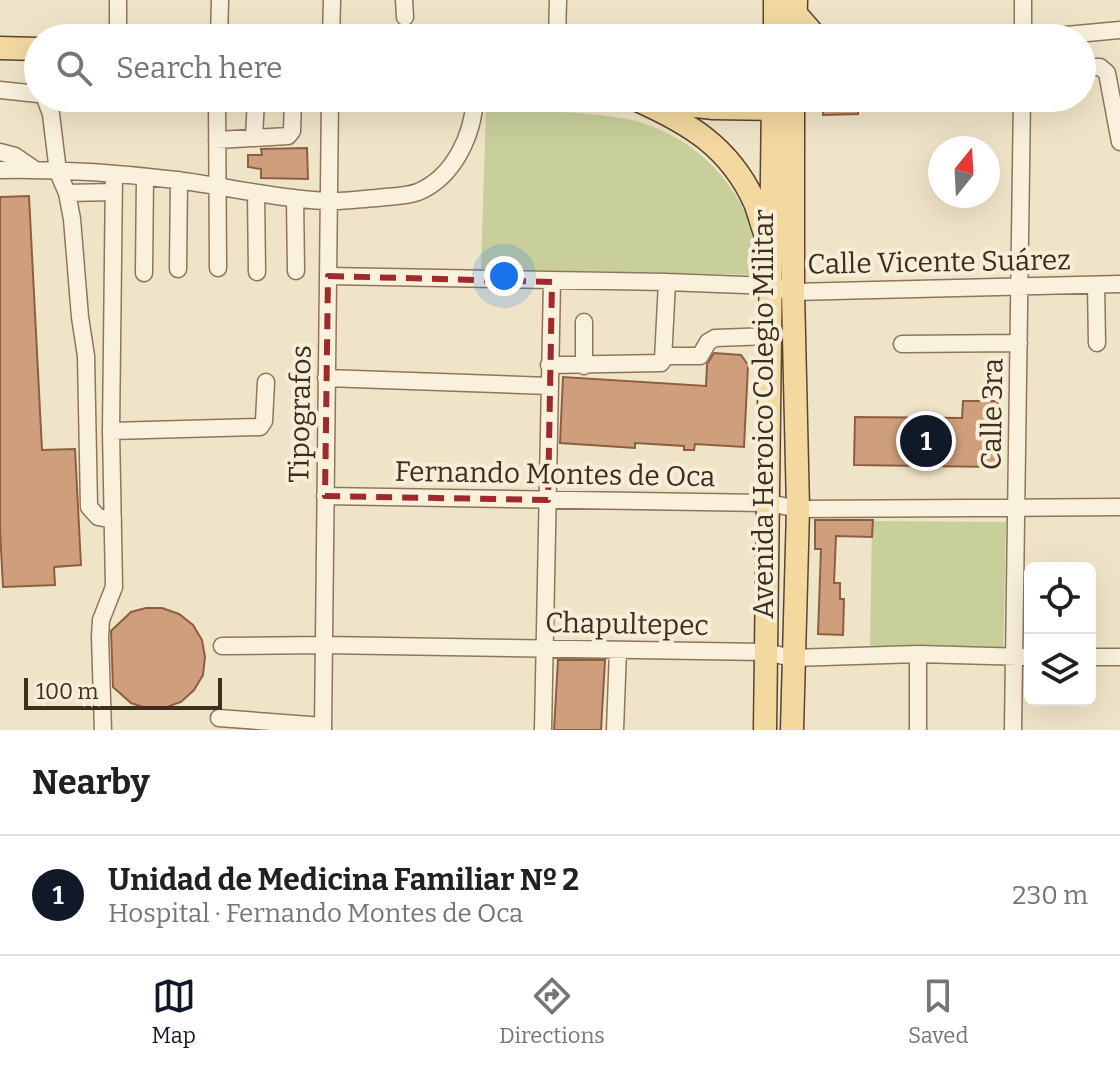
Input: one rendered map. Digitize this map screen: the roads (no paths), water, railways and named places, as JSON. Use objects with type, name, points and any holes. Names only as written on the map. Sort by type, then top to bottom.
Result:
[{"type":"main road","points":[[775,0],[775,24]]},
{"type":"main road","points":[[796,7],[808,24]]},
{"type":"main road","points":[[0,48],[24,49]]},
{"type":"main road","points":[[661,112],[689,125],[722,153],[756,204],[770,247]]},
{"type":"main road","name":"Avenida Heroico Colegio Militar","points":[[765,730],[770,247],[782,112]]},
{"type":"main road","name":"Avenida Heroico Colegio Militar","points":[[783,112],[793,292],[798,509],[792,730]]},
{"type":"street","points":[[118,0],[118,24]]},
{"type":"street","points":[[219,24],[220,0]]},
{"type":"street","points":[[331,24],[332,0]]},
{"type":"street","points":[[557,24],[558,0]]},
{"type":"street","points":[[1023,0],[1023,24]]},
{"type":"street","points":[[1096,32],[1120,30]]},
{"type":"street","points":[[1096,67],[1107,73],[1120,142]]},
{"type":"street","points":[[0,90],[24,93]]},
{"type":"street","points":[[50,112],[58,172],[67,193],[86,364],[89,507],[98,517],[113,520]]},
{"type":"street","points":[[217,112],[218,268]]},
{"type":"street","points":[[254,138],[255,112]]},
{"type":"street","points":[[217,140],[285,137],[290,134],[292,112]]},
{"type":"street","name":"Tipografos","points":[[323,728],[330,112]]},
{"type":"street","points":[[0,170],[34,169],[179,180],[328,201],[407,195],[433,184],[448,171],[460,152],[473,112]]},
{"type":"street","name":"Calle 3ra","points":[[1013,730],[1023,657],[1017,507],[1022,112]]},
{"type":"street","points":[[0,152],[15,156],[34,169]]},
{"type":"street","points":[[103,730],[101,620],[114,587],[111,431],[114,174]]},
{"type":"street","points":[[144,273],[145,177]]},
{"type":"street","points":[[178,269],[179,180]]},
{"type":"street","points":[[67,193],[114,192]]},
{"type":"street","points":[[256,193],[257,272]]},
{"type":"street","points":[[295,198],[296,271]]},
{"type":"street","name":"Calle Vicente Suárez","points":[[328,276],[667,282],[770,286],[793,292],[1120,284]]},
{"type":"street","points":[[543,730],[552,282]]},
{"type":"street","points":[[549,365],[656,365],[663,360],[667,282]]},
{"type":"street","points":[[1096,285],[1097,343]]},
{"type":"street","points":[[584,322],[584,366]]},
{"type":"street","points":[[663,356],[700,356],[708,342],[715,338],[770,336]]},
{"type":"street","points":[[902,344],[1019,343]]},
{"type":"street","points":[[326,378],[549,386]]},
{"type":"street","points":[[111,431],[260,427],[264,421],[266,382]]},
{"type":"street","name":"Fernando Montes de Oca","points":[[325,496],[769,503],[798,509],[1120,507]]},
{"type":"street","name":"Chapultepec","points":[[222,646],[766,652],[792,658],[918,654],[1023,657]]},
{"type":"street","points":[[615,730],[618,650]]},
{"type":"street","points":[[918,654],[918,730]]},
{"type":"street","points":[[1096,657],[1120,657]]},
{"type":"street","points":[[219,718],[245,725],[323,728]]},
{"type":"place","name":"Unidad de Medicina Familiar Nº 2","points":[[926,441]]}]
